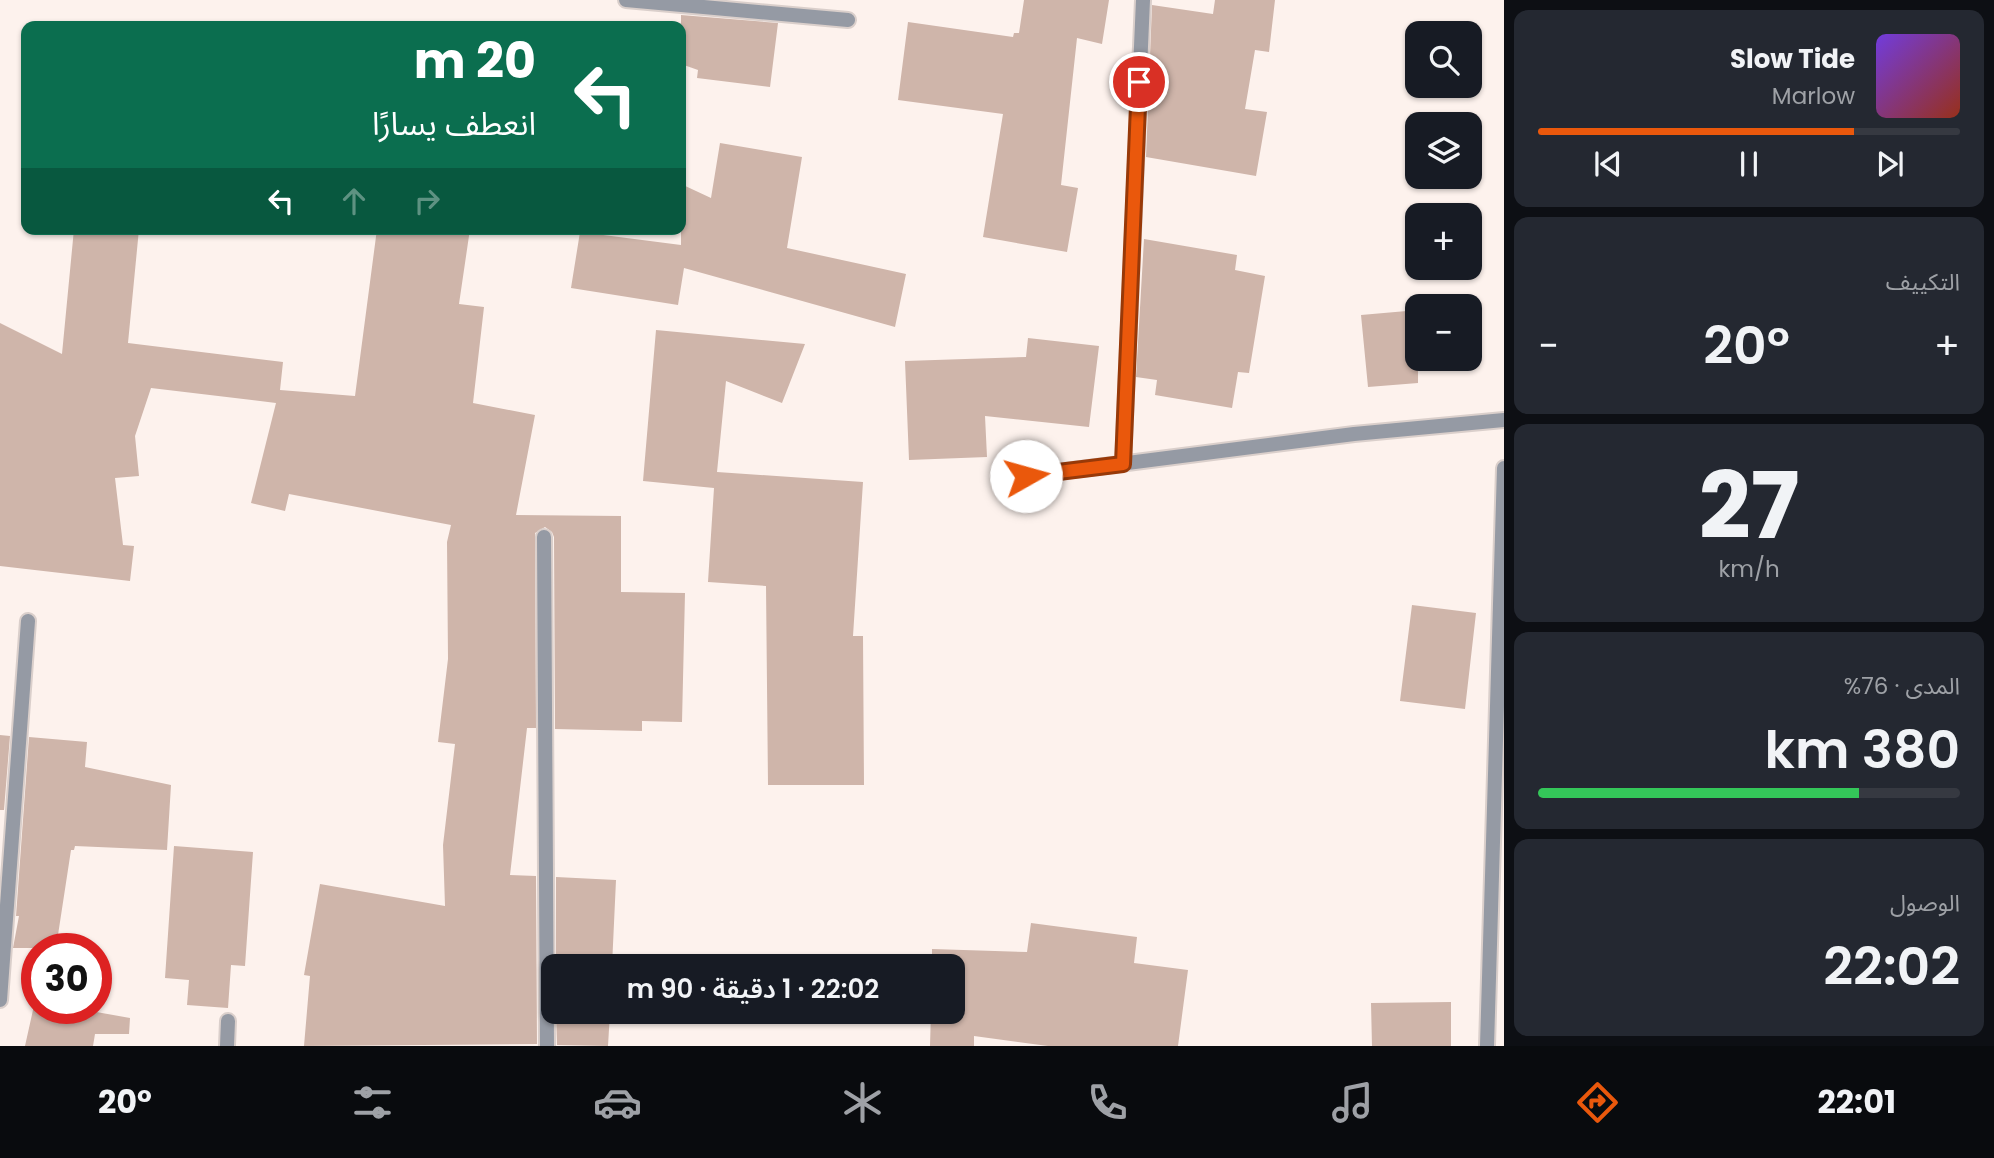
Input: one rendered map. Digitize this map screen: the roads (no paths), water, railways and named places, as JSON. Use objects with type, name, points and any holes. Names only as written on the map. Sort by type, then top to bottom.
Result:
[{"type":"street","points":[[626,0],[756,6],[848,20]]},
{"type":"street","points":[[1123,464],[1143,0]]},
{"type":"street","points":[[1026,476],[1354,434],[1504,420]]},
{"type":"street","points":[[1487,1046],[1504,468]]},
{"type":"street","points":[[544,537],[547,1046]]},
{"type":"street","points":[[0,1000],[28,621]]},
{"type":"street","points":[[227,1046],[228,1021]]}]
